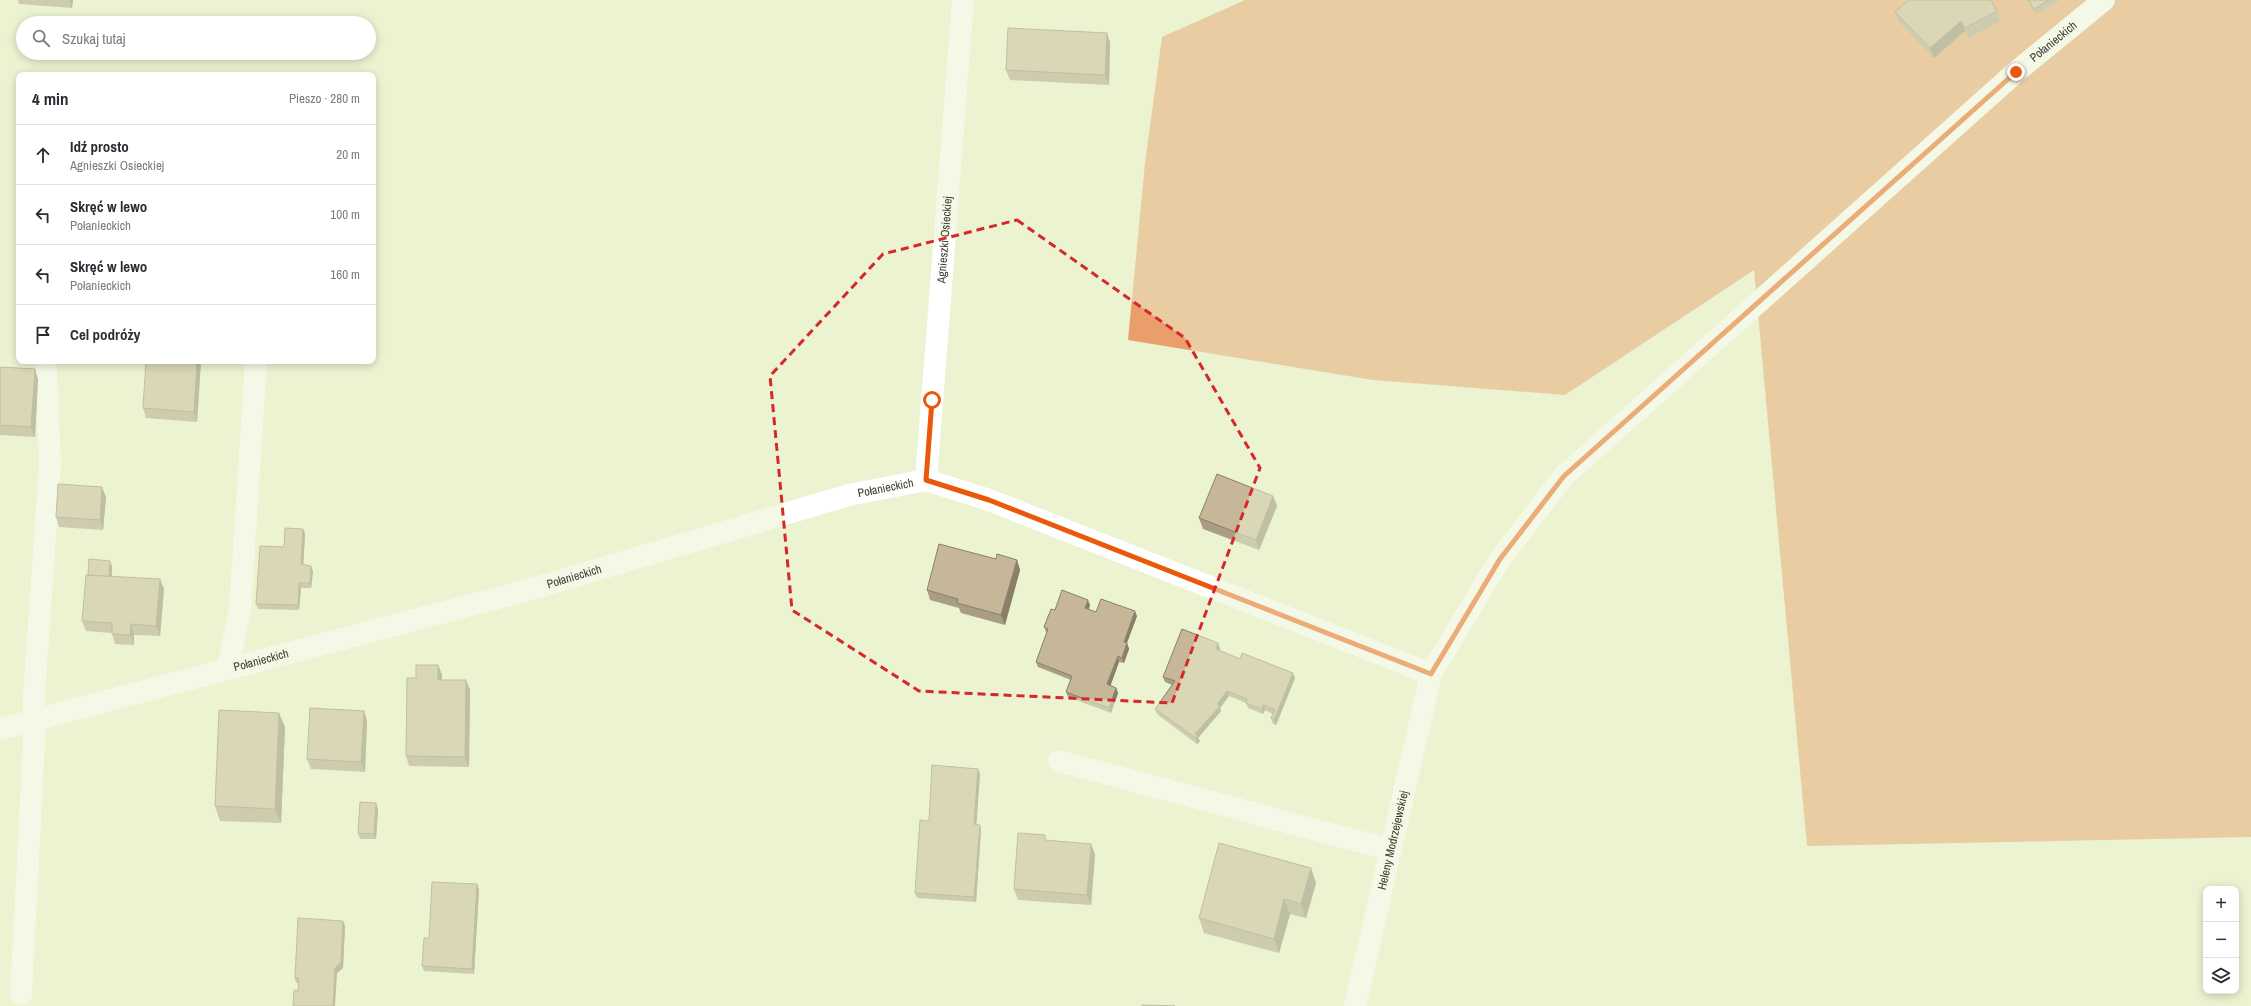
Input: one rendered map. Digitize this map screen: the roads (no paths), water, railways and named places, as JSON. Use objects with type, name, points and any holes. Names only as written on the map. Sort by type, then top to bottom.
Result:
[{"type":"street","name":"Agnieszki Osieckiej","points":[[926,480],[963,0]]},
{"type":"street","name":"Połanieckich","points":[[0,729],[228,668],[532,590],[849,495],[926,480],[989,500],[1431,674],[1500,559],[1564,476],[2016,72],[2104,0]]},
{"type":"street","points":[[228,668],[240,610],[256,364]]},
{"type":"street","points":[[21,994],[34,721],[50,463],[46,372]]},
{"type":"street","name":"Heleny Modrzejewskiej","points":[[1355,1006],[1431,674]]},
{"type":"street","points":[[1059,761],[1391,850]]}]
